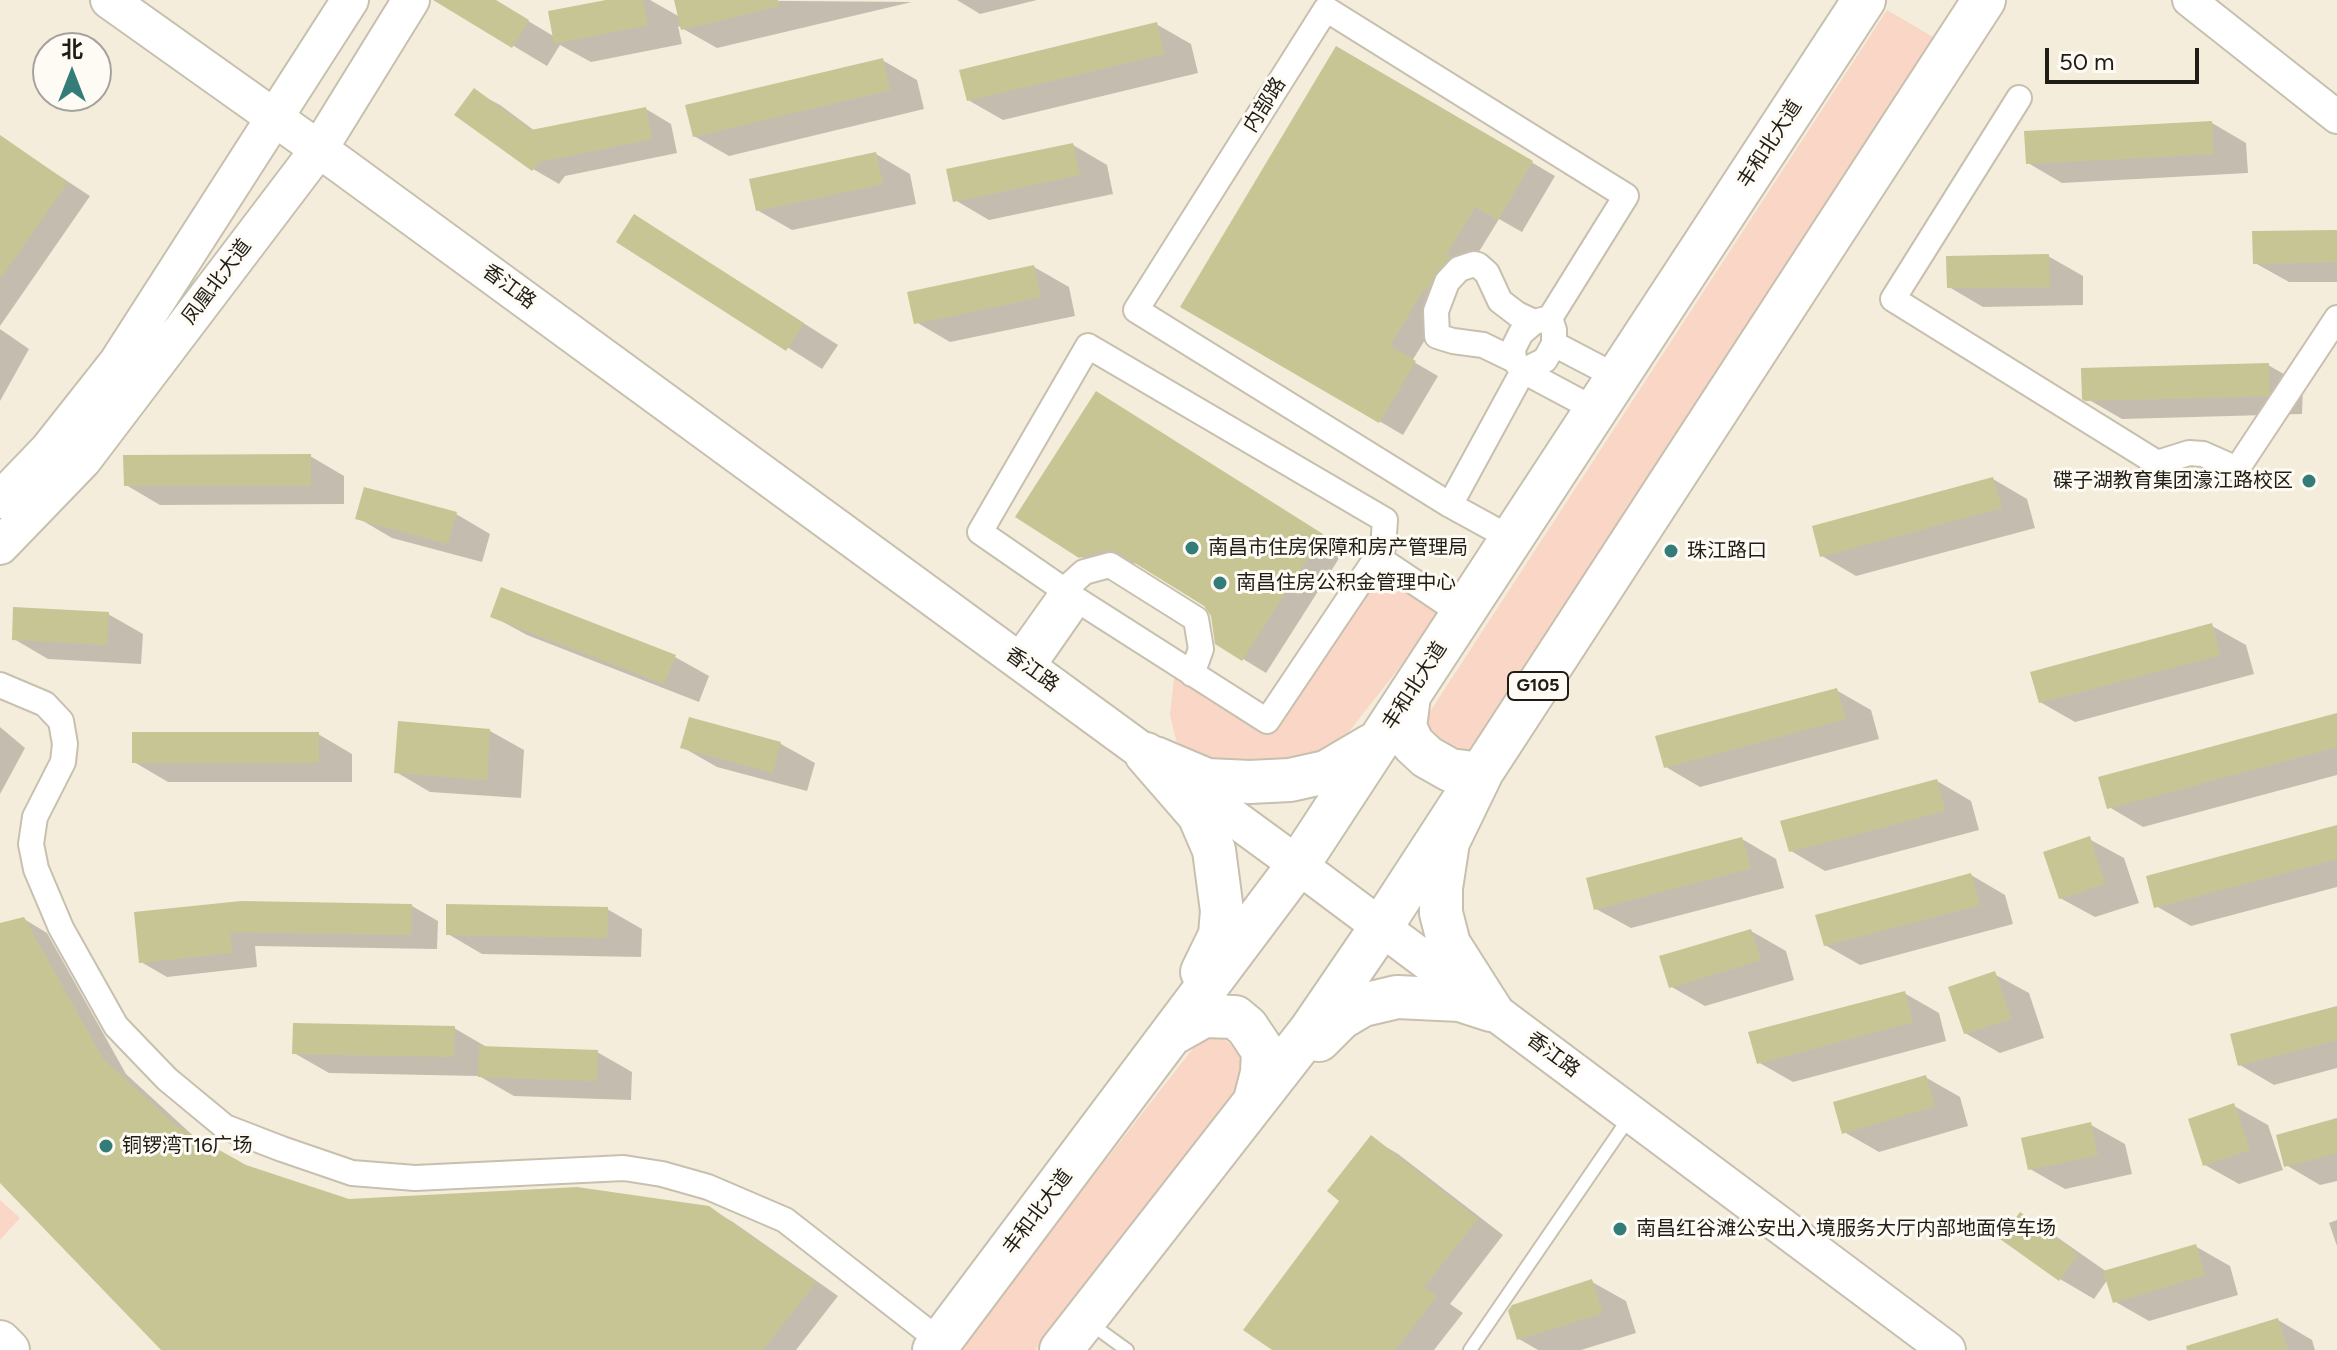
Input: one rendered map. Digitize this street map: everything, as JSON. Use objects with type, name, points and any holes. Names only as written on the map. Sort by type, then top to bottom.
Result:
[{"type":"highway","name":"丰和北大道","points":[[938,1346],[1298,865],[1864,0]]},
{"type":"highway","points":[[1955,45],[1969,0]]},
{"type":"highway","name":"G105","points":[[1073,1335],[1310,1031],[1381,927],[1984,0]]},
{"type":"highway","points":[[1955,45],[2016,0]]},
{"type":"highway","points":[[1409,696],[1405,727],[1413,744],[1427,757],[1450,770],[1481,774],[1448,842],[1441,888],[1441,913],[1449,944],[1491,1010]]},
{"type":"highway","points":[[1146,754],[1207,780],[1290,780],[1326,772],[1380,740]]},
{"type":"highway","points":[[1146,754],[1199,815],[1214,850],[1222,911],[1220,935],[1172,1034]]},
{"type":"highway","points":[[1255,1102],[1341,1018],[1363,1005],[1397,997],[1429,997],[1460,1000],[1491,1010]]},
{"type":"highway","points":[[1172,1034],[1204,1016],[1235,1017],[1247,1027],[1263,1051],[1262,1073],[1255,1102]]},
{"type":"main road","name":"香江路","points":[[109,0],[274,116],[1298,865],[1947,1350]]},
{"type":"main road","name":"凤凰北大道","points":[[0,500],[49,449],[117,363],[350,0]]},
{"type":"main road","name":"凤凰北大道","points":[[0,546],[83,460],[319,149],[411,0]]},
{"type":"main road","points":[[0,1341],[9,1350]]},
{"type":"street","points":[[2189,0],[2337,117]]},
{"type":"street","name":"内部路","points":[[1512,539],[1450,505],[1136,310],[1326,9],[1626,196],[1542,320]]},
{"type":"street","points":[[2019,98],[1893,299],[2157,463],[2189,453],[2203,454],[2237,469],[2337,318]]},
{"type":"street","points":[[1519,366],[1545,360],[1554,344],[1554,330],[1542,320],[1517,314],[1500,301],[1487,273],[1478,265],[1459,269],[1447,282],[1436,311],[1437,336],[1483,345],[1519,366],[1607,394]]},
{"type":"street","points":[[1450,505],[1519,366],[1513,349],[1521,333],[1542,320]]},
{"type":"street","points":[[1554,344],[1607,394]]},
{"type":"street","points":[[1088,346],[1385,520],[1380,552],[1267,721],[1072,596],[980,532],[1088,346]]},
{"type":"street","points":[[1380,552],[1466,609]]},
{"type":"street","points":[[1023,664],[1072,596],[1084,572],[1110,565],[1196,619],[1201,649],[1192,674]]},
{"type":"street","points":[[0,685],[45,704],[61,721],[65,744],[63,762],[35,817],[31,844],[36,869],[61,928],[116,1026],[167,1079],[225,1127],[352,1173],[415,1178],[624,1168],[662,1174],[708,1187],[785,1220],[938,1346]]},
{"type":"lane","points":[[1470,1350],[1632,1115]]},
{"type":"lane","points":[[1073,1335],[1127,1350]]},
{"type":"shaded area","points":[[1887,10],[1940,41],[1466,765],[1418,730]]},
{"type":"shaded area","points":[[1374,563],[1444,611],[1336,748],[1230,775],[1191,770],[1176,740],[1170,715],[1175,668],[1269,726]]},
{"type":"shaded area","points":[[1209,1028],[1257,1064],[1035,1350],[957,1350]]},
{"type":"shaded area","points":[[0,1200],[20,1218],[0,1240]]},
{"type":"building","points":[[433,0],[496,0],[529,20],[512,48]]},
{"type":"building","points":[[606,0],[643,0],[648,25],[554,44],[548,11]]},
{"type":"building","points":[[674,0],[778,0],[779,6],[681,30]]},
{"type":"building","points":[[1157,22],[1164,54],[967,101],[959,70]]},
{"type":"building","points":[[1336,46],[1533,161],[1498,220],[1475,207],[1447,254],[1451,257],[1436,272],[1427,291],[1424,289],[1390,346],[1416,361],[1379,423],[1180,307]]},
{"type":"building","points":[[883,58],[890,90],[693,137],[685,105]]},
{"type":"building","points":[[474,88],[531,130],[646,107],[652,139],[539,162],[532,171],[454,115]]},
{"type":"building","points":[[2212,121],[2214,154],[2026,164],[2024,131]]},
{"type":"building","points":[[0,135],[68,182],[0,279]]},
{"type":"building","points":[[1073,143],[1080,175],[953,202],[946,169]]},
{"type":"building","points":[[876,152],[883,184],[756,211],[749,179]]},
{"type":"building","points":[[634,214],[804,323],[786,351],[616,242]]},
{"type":"building","points":[[2337,230],[2337,262],[2253,264],[2252,231]]},
{"type":"building","points":[[2049,254],[2050,287],[1947,288],[1946,256]]},
{"type":"building","points":[[1034,265],[1041,297],[914,324],[907,292]]},
{"type":"building","points":[[2269,363],[2268,396],[2082,399],[2081,368]]},
{"type":"building","points":[[1096,391],[1323,534],[1242,661],[1215,644],[1211,616],[1204,606],[1117,552],[1107,550],[1079,558],[1015,517]]},
{"type":"building","points":[[311,454],[311,486],[124,486],[123,455]]},
{"type":"building","points":[[1993,477],[2002,508],[1820,557],[1812,526]]},
{"type":"building","points":[[364,487],[457,512],[448,544],[355,519]]},
{"type":"building","points":[[501,587],[676,655],[664,684],[490,617]]},
{"type":"building","points":[[13,607],[109,612],[107,645],[12,640]]},
{"type":"building","points":[[2212,623],[2220,655],[2039,703],[2030,672]]},
{"type":"building","points":[[1837,688],[1846,719],[1664,768],[1655,736]]},
{"type":"building","points":[[2337,713],[2337,747],[2107,809],[2098,777]]},
{"type":"building","points":[[689,717],[781,742],[773,773],[680,748]]},
{"type":"building","points":[[398,721],[490,729],[487,780],[394,773]]},
{"type":"building","points":[[132,732],[319,732],[319,763],[132,763]]},
{"type":"building","points":[[1937,779],[1945,811],[1789,852],[1780,821]]},
{"type":"building","points":[[2337,825],[2337,859],[2154,908],[2146,876]]},
{"type":"building","points":[[2090,836],[2105,884],[2059,899],[2043,852]]},
{"type":"building","points":[[1742,837],[1751,868],[1594,910],[1586,878]]},
{"type":"building","points":[[1971,873],[1980,905],[1824,946],[1815,915]]},
{"type":"building","points":[[241,901],[412,904],[411,935],[230,932],[232,953],[139,963],[134,912]]},
{"type":"building","points":[[446,904],[608,907],[607,938],[446,935]]},
{"type":"building","name":"铜锣湾T16广场","points":[[24,917],[103,1059],[178,1127],[246,1165],[349,1199],[577,1187],[709,1206],[816,1282],[763,1350],[161,1350],[0,1183],[0,923]]},
{"type":"building","points":[[1751,929],[1761,960],[1669,988],[1659,956]]},
{"type":"building","points":[[1995,971],[2011,1019],[1964,1034],[1948,987]]},
{"type":"building","points":[[1905,991],[1913,1022],[1757,1064],[1748,1032]]},
{"type":"building","points":[[2337,1006],[2337,1040],[2238,1066],[2230,1034]]},
{"type":"building","points":[[293,1023],[455,1026],[454,1057],[292,1054]]},
{"type":"building","points":[[479,1046],[598,1050],[597,1081],[478,1077]]},
{"type":"building","points":[[1926,1075],[1935,1106],[1842,1134],[1833,1102]]},
{"type":"building","points":[[2234,1103],[2250,1150],[2203,1166],[2188,1119]]},
{"type":"building","points":[[2337,1118],[2337,1153],[2284,1167],[2276,1135]]},
{"type":"building","points":[[2091,1122],[2098,1155],[2028,1170],[2021,1138]]},
{"type":"building","points":[[1371,1135],[1478,1219],[1424,1287],[1437,1296],[1395,1350],[1272,1350],[1243,1330],[1339,1201],[1327,1191]]},
{"type":"building","points":[[2020,1212],[2078,1254],[2059,1281],[2000,1239]]},
{"type":"building","points":[[2196,1244],[2205,1275],[2113,1303],[2103,1271]]},
{"type":"building","points":[[1592,1279],[1603,1313],[1517,1340],[1508,1311],[1512,1305]]},
{"type":"building","points":[[2278,1318],[2288,1350],[2187,1350],[2186,1346]]},
{"type":"place","name":"碟子湖教育集团濠江路校区","points":[[2309,481]]},
{"type":"place","name":"南昌市住房保障和房产管理局","points":[[1192,548]]},
{"type":"place","name":"珠江路口","points":[[1671,551]]},
{"type":"place","name":"南昌住房公积金管理中心","points":[[1220,583]]},
{"type":"place","name":"铜锣湾T16广场","points":[[106,1146]]},
{"type":"place","name":"南昌红谷滩公安出入境服务大厅内部地面停车场","points":[[1620,1229]]}]
